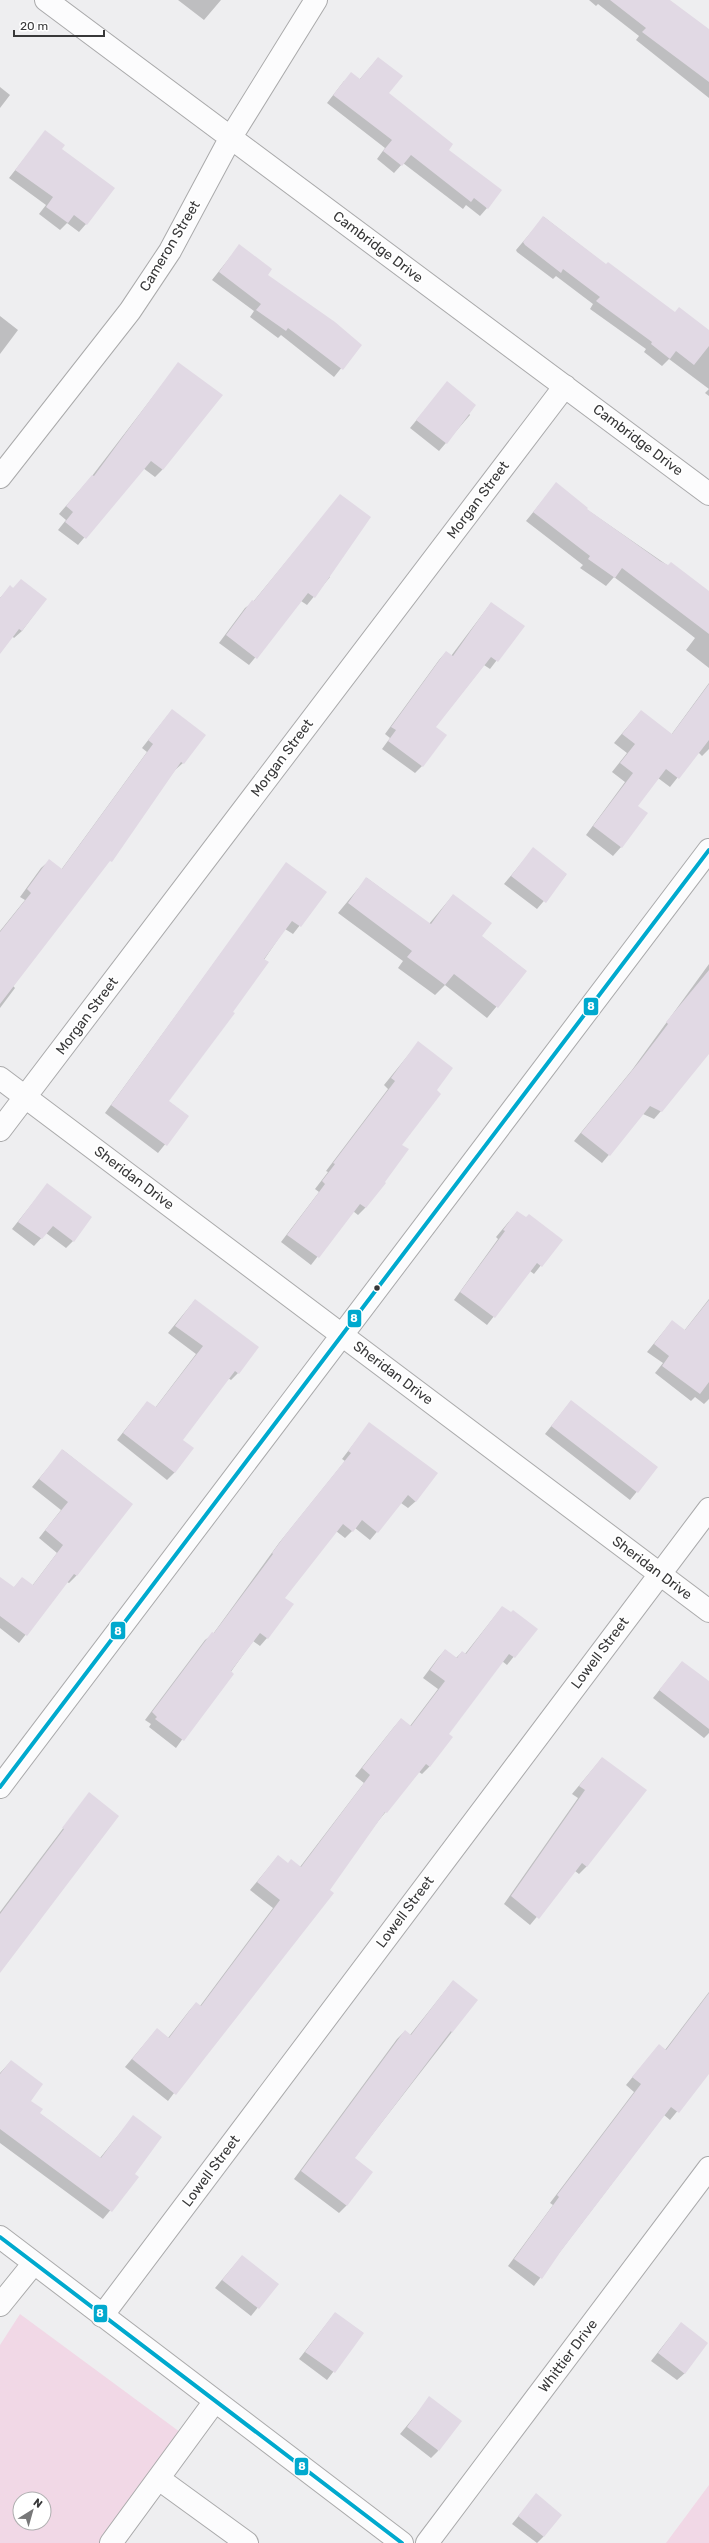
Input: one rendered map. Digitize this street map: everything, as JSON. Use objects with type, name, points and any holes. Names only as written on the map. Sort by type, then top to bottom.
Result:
[{"type":"street","name":"Cambridge Drive","points":[[46,0],[232,137],[709,494]]},
{"type":"street","name":"Cameron Street","points":[[0,477],[130,311],[170,251],[232,137],[316,0]]},
{"type":"street","name":"Morgan Street","points":[[0,1130],[565,386]]},
{"type":"street","points":[[0,1788],[709,850]]},
{"type":"street","name":"Sheridan Drive","points":[[0,1078],[709,1611]]},
{"type":"street","name":"Lowell Street","points":[[102,2316],[709,1509]]},
{"type":"street","name":"Whittier Drive","points":[[428,2543],[709,2168]]},
{"type":"street","points":[[0,2237],[402,2543]]},
{"type":"street","points":[[0,2305],[34,2263]]},
{"type":"street","points":[[111,2543],[215,2401]]},
{"type":"street","points":[[159,2479],[246,2543]]},
{"type":"shaded area","points":[[20,2314],[184,2435],[102,2543],[0,2543],[0,2345]]},
{"type":"shaded area","points":[[709,2485],[709,2543],[666,2543]]},
{"type":"building","points":[[610,0],[670,0],[709,29],[709,82],[642,32],[646,28]]},
{"type":"building","points":[[378,57],[403,76],[389,93],[453,144],[449,150],[502,190],[488,209],[474,198],[471,202],[411,155],[402,166],[383,151],[392,140],[333,95],[351,72],[360,79]]},
{"type":"building","points":[[45,130],[65,145],[62,149],[115,188],[87,225],[74,215],[68,223],[46,207],[53,197],[15,170]]},
{"type":"building","points":[[543,216],[606,264],[608,262],[675,312],[679,307],[709,330],[709,346],[694,365],[676,351],[670,359],[651,344],[652,342],[596,301],[600,297],[563,269],[561,273],[525,245],[523,242]]},
{"type":"building","points":[[239,244],[272,269],[268,275],[335,322],[362,345],[343,370],[288,328],[286,331],[256,310],[261,304],[219,272]]},
{"type":"building","points":[[178,362],[223,395],[163,470],[151,461],[86,539],[65,522],[73,512],[66,506],[92,475],[94,476]]},
{"type":"building","points":[[447,381],[476,405],[447,444],[416,420]]},
{"type":"building","points":[[556,482],[588,508],[587,509],[660,561],[668,565],[671,562],[709,591],[709,634],[622,568],[615,578],[588,559],[590,556],[533,512]]},
{"type":"building","points":[[340,494],[371,517],[315,598],[308,593],[257,659],[226,635],[252,600],[254,601]]},
{"type":"building","points":[[21,579],[47,599],[22,631],[19,629],[0,654],[0,598],[10,585],[13,588]]},
{"type":"building","points":[[491,602],[525,626],[498,662],[491,657],[436,727],[447,735],[423,767],[388,741],[396,730],[391,727],[446,651],[453,656]]},
{"type":"building","points":[[709,684],[709,740],[679,779],[666,769],[638,806],[648,813],[622,848],[593,826],[633,773],[620,763],[635,744],[622,734],[641,710],[672,734]]},
{"type":"building","points":[[172,709],[206,735],[184,764],[181,762],[112,862],[110,861],[0,1004],[0,932],[31,893],[27,889],[49,859],[62,869],[153,744],[148,740]]},
{"type":"building","points":[[533,847],[567,874],[546,903],[511,876]]},
{"type":"building","points":[[286,862],[327,892],[301,927],[292,921],[264,959],[269,962],[233,1012],[235,1013],[169,1101],[189,1116],[167,1146],[111,1105]]},
{"type":"building","points":[[366,877],[431,924],[453,894],[492,923],[482,936],[527,971],[498,1008],[454,974],[445,985],[407,957],[412,951],[348,903]]},
{"type":"building","points":[[709,970],[709,1054],[662,1112],[650,1106],[610,1156],[581,1133],[639,1062],[668,1024],[666,1022]]},
{"type":"building","points":[[418,1041],[453,1068],[437,1090],[441,1094],[402,1145],[409,1149],[385,1182],[386,1183],[366,1208],[360,1204],[319,1258],[287,1235],[325,1184],[322,1181],[335,1164],[333,1163],[395,1081],[391,1078]]},
{"type":"building","points":[[47,1183],[92,1217],[74,1242],[53,1226],[42,1239],[18,1222]]},
{"type":"building","points":[[517,1211],[526,1217],[529,1214],[563,1240],[542,1267],[537,1263],[495,1318],[460,1292],[505,1231],[503,1230]]},
{"type":"building","points":[[195,1299],[259,1347],[239,1374],[235,1371],[183,1440],[194,1448],[175,1473],[123,1433],[147,1401],[156,1407],[203,1346],[175,1326]]},
{"type":"building","points":[[709,1300],[709,1382],[700,1394],[662,1366],[669,1356],[654,1344],[672,1320],[685,1330]]},
{"type":"building","points":[[571,1400],[658,1467],[638,1493],[551,1426]]},
{"type":"building","points":[[369,1422],[438,1473],[416,1502],[408,1495],[378,1533],[362,1520],[353,1532],[343,1524],[285,1598],[294,1604],[268,1639],[260,1633],[231,1671],[234,1674],[184,1741],[155,1719],[157,1717],[152,1712],[212,1632],[214,1633],[273,1554],[272,1553],[286,1534],[351,1453],[348,1451]]},
{"type":"building","points":[[62,1449],[133,1504],[77,1576],[74,1574],[27,1636],[0,1616],[0,1577],[14,1587],[22,1577],[33,1585],[63,1545],[45,1530],[68,1502],[39,1479]]},
{"type":"building","points":[[502,1606],[511,1612],[513,1610],[538,1629],[515,1658],[509,1654],[449,1734],[453,1737],[430,1767],[426,1764],[387,1813],[385,1812],[330,1890],[334,1893],[176,2095],[132,2059],[157,2028],[169,2038],[196,2002],[201,2006],[280,1900],[257,1882],[278,1855],[288,1863],[291,1859],[301,1867],[370,1775],[362,1768],[401,1718],[411,1726],[445,1681],[430,1670],[445,1649],[457,1658],[462,1651],[466,1654]]},
{"type":"building","points":[[682,1661],[709,1681],[709,1729],[659,1690]]},
{"type":"building","points":[[602,1757],[647,1790],[587,1867],[582,1863],[539,1919],[511,1896],[585,1790],[579,1786]]},
{"type":"building","points":[[89,1792],[119,1816],[0,1973],[0,1914],[64,1829],[62,1828]]},
{"type":"building","points":[[453,1980],[478,2000],[452,2033],[451,2031],[355,2158],[373,2172],[347,2206],[301,2171],[405,2030],[411,2035]]},
{"type":"building","points":[[709,1993],[709,2074],[679,2113],[671,2107],[561,2251],[542,2279],[514,2259],[559,2197],[557,2195],[641,2084],[632,2077],[659,2044],[666,2050]]},
{"type":"building","points":[[11,2060],[43,2084],[31,2101],[43,2109],[40,2113],[101,2158],[133,2115],[162,2137],[135,2174],[139,2177],[112,2212],[0,2129],[0,2074]]},
{"type":"building","points":[[242,2255],[279,2284],[259,2309],[222,2280]]},
{"type":"building","points":[[335,2312],[364,2333],[335,2373],[305,2352]]},
{"type":"building","points":[[681,2322],[708,2343],[685,2374],[658,2353]]},
{"type":"building","points":[[429,2396],[462,2421],[439,2451],[407,2427]]},
{"type":"building","points":[[536,2493],[562,2515],[544,2537],[518,2516]]},
{"type":"transit line","name":"8","points":[[0,1787],[709,850]]},
{"type":"transit line","name":"8","points":[[0,2237],[402,2543]]}]
